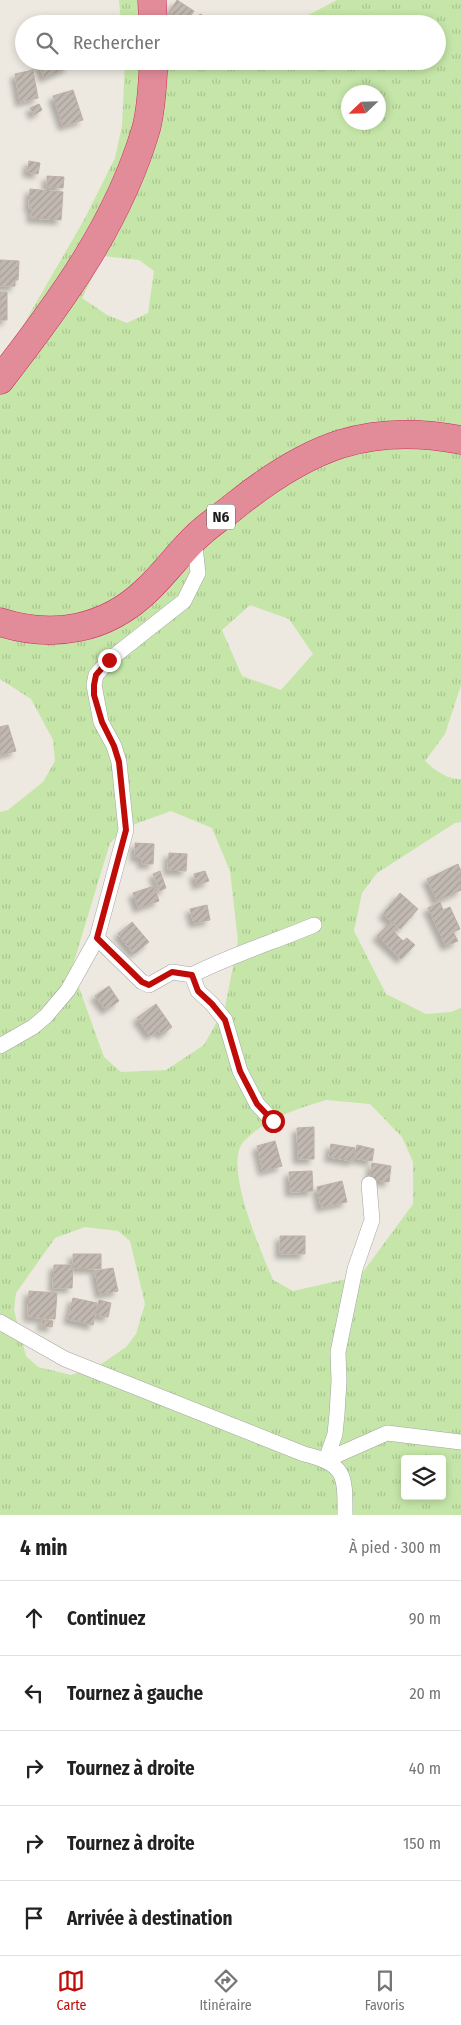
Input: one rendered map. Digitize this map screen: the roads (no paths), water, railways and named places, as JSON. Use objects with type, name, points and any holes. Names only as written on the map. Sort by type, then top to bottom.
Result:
[{"type":"highway","points":[[152,0],[153,15]]},
{"type":"highway","points":[[0,380],[60,300],[112,218],[146,128],[153,70]]},
{"type":"highway","name":"N6","points":[[0,622],[24,630],[59,632],[100,622],[127,607],[147,590],[194,538],[270,478],[333,445],[363,438],[399,433],[461,440]]},
{"type":"street","points":[[0,1046],[33,1027],[46,1016],[68,990],[97,938],[126,830],[119,762],[114,746],[102,722],[94,685],[96,675],[109,660],[184,600],[198,573],[194,538]]},
{"type":"street","points":[[97,938],[142,982],[149,985],[172,972],[192,975],[220,961],[263,947],[314,925]]},
{"type":"street","points":[[192,975],[198,991],[225,1020],[240,1071],[257,1104],[273,1121]]},
{"type":"street","points":[[326,1460],[335,1434],[340,1381],[338,1352],[355,1269],[372,1220],[369,1184]]},
{"type":"street","points":[[0,1322],[66,1360],[304,1454],[326,1460],[338,1467],[345,1487],[345,1515]]},
{"type":"street","points":[[326,1460],[387,1433],[461,1442]]}]
